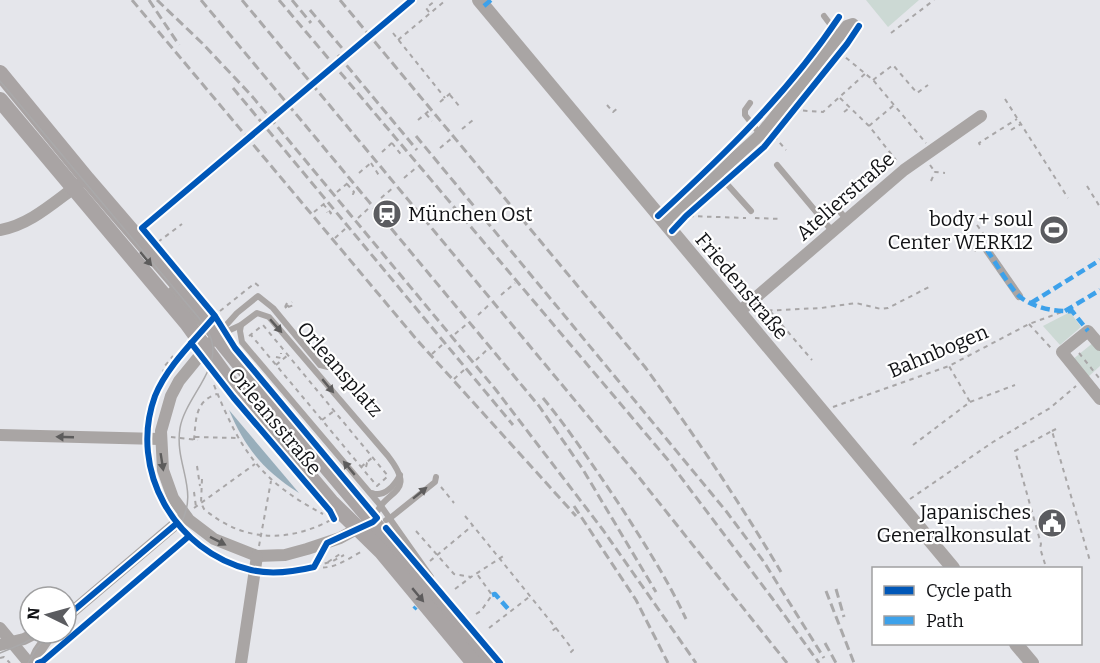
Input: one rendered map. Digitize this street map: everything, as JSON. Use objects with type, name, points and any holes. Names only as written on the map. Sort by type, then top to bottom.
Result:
[{"type":"main road","name":"Orleansstraße","points":[[0,74],[84,181],[381,520],[433,592],[492,663]]},
{"type":"main road","name":"Orleansstraße","points":[[0,100],[84,181],[215,331],[244,398],[331,502],[357,528],[370,547],[436,617],[474,663]]},
{"type":"street","name":"Friedenstraße","points":[[479,0],[952,567]]},
{"type":"street","points":[[664,222],[718,174],[767,135],[836,41],[848,26],[853,24]]},
{"type":"street","name":"Atelierstraße","points":[[739,312],[904,170],[981,116]]},
{"type":"street","points":[[0,230],[34,216],[84,181]]},
{"type":"street","points":[[990,248],[1019,296]]},
{"type":"street","name":"Orleansplatz","points":[[215,331],[171,396],[164,416],[160,439],[162,463],[168,487],[188,513],[193,525],[214,539],[257,556],[285,555],[327,543],[357,528],[381,520]]},
{"type":"street","points":[[1099,396],[1062,352],[1088,331],[1100,345]]},
{"type":"street","points":[[0,435],[160,439]]},
{"type":"street","points":[[78,607],[188,513]]},
{"type":"street","points":[[241,663],[257,556]]},
{"type":"street","points":[[0,628],[6,644],[31,663],[43,645]]},
{"type":"street","points":[[1017,645],[1032,663]]},
{"type":"lane","points":[[824,16],[836,41]]},
{"type":"lane","points":[[0,85],[84,181],[149,262]]},
{"type":"lane","points":[[750,103],[745,110],[745,115],[767,135]]},
{"type":"lane","points":[[777,165],[833,232]]},
{"type":"lane","points":[[718,174],[751,211]]},
{"type":"lane","points":[[836,207],[847,220]]},
{"type":"lane","points":[[164,280],[204,329],[210,334],[215,331]]},
{"type":"lane","name":"Orleansplatz","points":[[215,331],[258,296],[273,308],[320,364],[332,366]]},
{"type":"lane","name":"Orleansplatz","points":[[215,331],[241,326],[257,313],[269,317],[388,456],[400,474]]},
{"type":"lane","points":[[241,326],[242,341],[381,506],[381,520],[370,547]]},
{"type":"lane","name":"Orleansstraße","points":[[215,331],[242,341]]},
{"type":"lane","points":[[368,490],[375,495],[382,494],[397,481],[400,474]]},
{"type":"lane","points":[[381,520],[377,511],[399,489],[400,474]]},
{"type":"lane","name":"Orleansplatz","points":[[381,520],[437,480]]},
{"type":"lane","points":[[436,617],[453,627],[480,663]]},
{"type":"path","points":[[430,13],[426,9],[436,0]]},
{"type":"path","points":[[398,40],[446,0]]},
{"type":"path","points":[[891,33],[934,0]]},
{"type":"path","points":[[393,33],[446,98]]},
{"type":"path","points":[[836,41],[873,80],[931,149]]},
{"type":"path","points":[[873,80],[893,65],[917,93],[928,85]]},
{"type":"path","points":[[794,110],[823,112],[866,73]]},
{"type":"path","points":[[440,102],[451,93],[459,106],[456,105]]},
{"type":"path","points":[[840,98],[869,126],[904,170]]},
{"type":"path","points":[[1005,99],[1068,198]]},
{"type":"path","points":[[607,105],[613,112],[619,106]]},
{"type":"path","points":[[869,126],[894,105]]},
{"type":"path","points":[[844,112],[849,108]]},
{"type":"path","points":[[418,120],[430,111]]},
{"type":"path","points":[[424,116],[432,121]]},
{"type":"path","points":[[980,145],[979,143],[1017,119]]},
{"type":"path","points":[[462,129],[473,120]]},
{"type":"path","points":[[1011,130],[1021,124]]},
{"type":"path","points":[[767,135],[786,150]]},
{"type":"path","points":[[440,148],[452,138]]},
{"type":"path","points":[[382,152],[395,140]]},
{"type":"path","points":[[392,143],[403,157]]},
{"type":"path","points":[[359,173],[372,162],[380,177]]},
{"type":"path","points":[[404,178],[417,167]]},
{"type":"path","points":[[933,168],[935,172]]},
{"type":"path","points":[[935,172],[945,173]]},
{"type":"path","points":[[931,181],[935,172]]},
{"type":"path","points":[[337,192],[348,183],[354,192],[352,194],[351,192]]},
{"type":"path","points":[[1087,186],[1100,207]]},
{"type":"path","points":[[381,198],[394,187]]},
{"type":"path","points":[[314,212],[324,203],[331,213],[329,215],[327,212]]},
{"type":"path","points":[[358,218],[370,207]]},
{"type":"path","points":[[686,216],[781,219]]},
{"type":"path","points":[[156,244],[182,224]]},
{"type":"path","points":[[977,225],[990,248]]},
{"type":"path","points":[[335,238],[346,228]]},
{"type":"path","points":[[963,233],[979,255]]},
{"type":"path","points":[[501,295],[514,283]]},
{"type":"path","points":[[739,312],[820,308],[856,303],[881,309],[888,308],[931,286]]},
{"type":"path","points":[[282,310],[292,302],[282,310]]},
{"type":"path","points":[[478,315],[491,303]]},
{"type":"path","points":[[215,331],[230,304]]},
{"type":"path","points":[[770,311],[812,360]]},
{"type":"path","points":[[455,334],[468,323]]},
{"type":"path","points":[[1029,324],[1054,351],[1062,352]]},
{"type":"path","points":[[251,335],[377,486],[388,476],[263,325]]},
{"type":"path","points":[[432,354],[443,344]]},
{"type":"path","points":[[476,360],[489,348]]},
{"type":"path","points":[[1080,354],[1100,379]]},
{"type":"path","points":[[276,365],[280,357],[288,355]]},
{"type":"path","points":[[166,370],[175,357]]},
{"type":"path","points":[[949,366],[970,402]]},
{"type":"path","points":[[454,379],[465,369]]},
{"type":"path","points":[[901,506],[993,442],[1050,408],[1084,379]]},
{"type":"path","points":[[215,380],[217,394],[238,438],[255,464],[271,481],[297,501],[334,519]]},
{"type":"path","points":[[913,446],[970,402],[1015,385]]},
{"type":"path","points":[[196,439],[197,413],[207,397],[217,394]]},
{"type":"path","points":[[322,420],[334,410]]},
{"type":"path","points":[[1045,564],[1015,451],[1058,428]]},
{"type":"path","points":[[1052,431],[1090,561]]},
{"type":"path","points":[[160,439],[174,437],[238,438]]},
{"type":"path","points":[[361,467],[368,464],[373,457]]},
{"type":"path","points":[[188,513],[255,464]]},
{"type":"path","points":[[197,466],[201,479],[201,503],[204,509],[223,523],[240,531],[261,536],[275,536],[314,528],[334,519]]},
{"type":"path","points":[[437,480],[454,503]]},
{"type":"path","points":[[257,556],[271,481]]},
{"type":"path","points":[[194,492],[196,507]]},
{"type":"path","points":[[325,505],[334,519]]},
{"type":"path","points":[[465,516],[573,650],[570,653]]},
{"type":"path","points":[[430,561],[472,525]]},
{"type":"path","points":[[416,531],[454,574],[471,577]]},
{"type":"path","points":[[314,567],[327,543]]},
{"type":"path","points":[[314,567],[326,569],[335,567],[370,547]]},
{"type":"path","points":[[314,567],[328,562],[343,554],[331,558],[328,562]]},
{"type":"path","points":[[455,589],[505,555]]},
{"type":"path","points":[[476,573],[492,595],[481,612],[476,615]]},
{"type":"path","points":[[489,628],[530,596]]},
{"type":"path","points":[[552,631],[556,628]]},
{"type":"path","points":[[0,658],[4,657],[10,663]]},
{"type":"shaded area","points":[[866,0],[919,0],[888,27]]},
{"type":"shaded area","points":[[1070,312],[1081,327],[1060,345],[1043,326]]},
{"type":"shaded area","points":[[1094,342],[1100,349],[1100,366],[1087,378],[1072,360]]},
{"type":"water","points":[[229,410],[299,493],[257,458],[235,424]]},
{"type":"tram line","points":[[0,81],[199,318],[212,342],[211,364],[188,406],[180,428],[180,454],[188,501],[179,527],[78,609]]},
{"type":"tram line","points":[[0,653],[19,645]]},
{"type":"tram line","points":[[28,663],[40,645]]},
{"type":"railway","points":[[132,0],[417,340],[576,516]]},
{"type":"railway","points":[[149,0],[179,45]]},
{"type":"railway","points":[[157,0],[251,95],[496,390],[603,530],[696,663]]},
{"type":"railway","points":[[201,0],[539,406],[582,468],[656,592]]},
{"type":"railway","points":[[242,0],[637,475],[787,663]]},
{"type":"railway","points":[[279,0],[668,460],[819,663]]},
{"type":"railway","points":[[292,0],[311,23]]},
{"type":"railway","points":[[340,0],[645,367],[749,519],[781,572]]},
{"type":"railway","points":[[310,10],[352,60]]},
{"type":"railway","points":[[338,55],[417,150]]},
{"type":"railway","points":[[233,88],[513,425]]},
{"type":"railway","points":[[416,136],[726,511],[764,562],[824,658]]},
{"type":"railway","points":[[543,398],[621,507],[664,576],[686,619]]},
{"type":"railway","points":[[574,506],[636,600],[668,663]]},
{"type":"railway","points":[[836,589],[844,617]]},
{"type":"railway","points":[[826,591],[854,663]]},
{"type":"railway","points":[[825,643],[836,663]]},
{"type":"marked path","points":[[484,6],[491,0]]},
{"type":"marked path","points":[[987,250],[1019,296],[1031,304],[1044,308],[1072,311],[1088,331]]},
{"type":"marked path","points":[[1031,303],[1100,260]]},
{"type":"marked path","points":[[1065,311],[1100,290]]},
{"type":"marked path","points":[[492,595],[495,594],[510,611]]},
{"type":"cycle path","points":[[215,316],[174,364],[155,396],[148,424],[148,452],[153,479],[164,504],[180,527],[200,546],[224,560],[251,570],[275,573],[314,567],[327,543],[377,518],[235,348],[215,316],[142,228],[412,0]]},
{"type":"cycle path","points":[[658,216],[755,122],[820,45],[839,17]]},
{"type":"cycle path","points":[[672,231],[764,147],[859,26]]},
{"type":"cycle path","points":[[191,343],[233,397],[330,511],[334,519]]},
{"type":"cycle path","points":[[78,607],[176,524]]},
{"type":"cycle path","points":[[386,528],[500,663]]},
{"type":"cycle path","points":[[38,663],[188,537]]},
{"type":"place","name":"München Ost","points":[[387,214]]},
{"type":"place","name":"body + soul Center WERK12","points":[[1054,230]]},
{"type":"place","name":"Japanisches Generalkonsulat","points":[[1052,523]]}]
